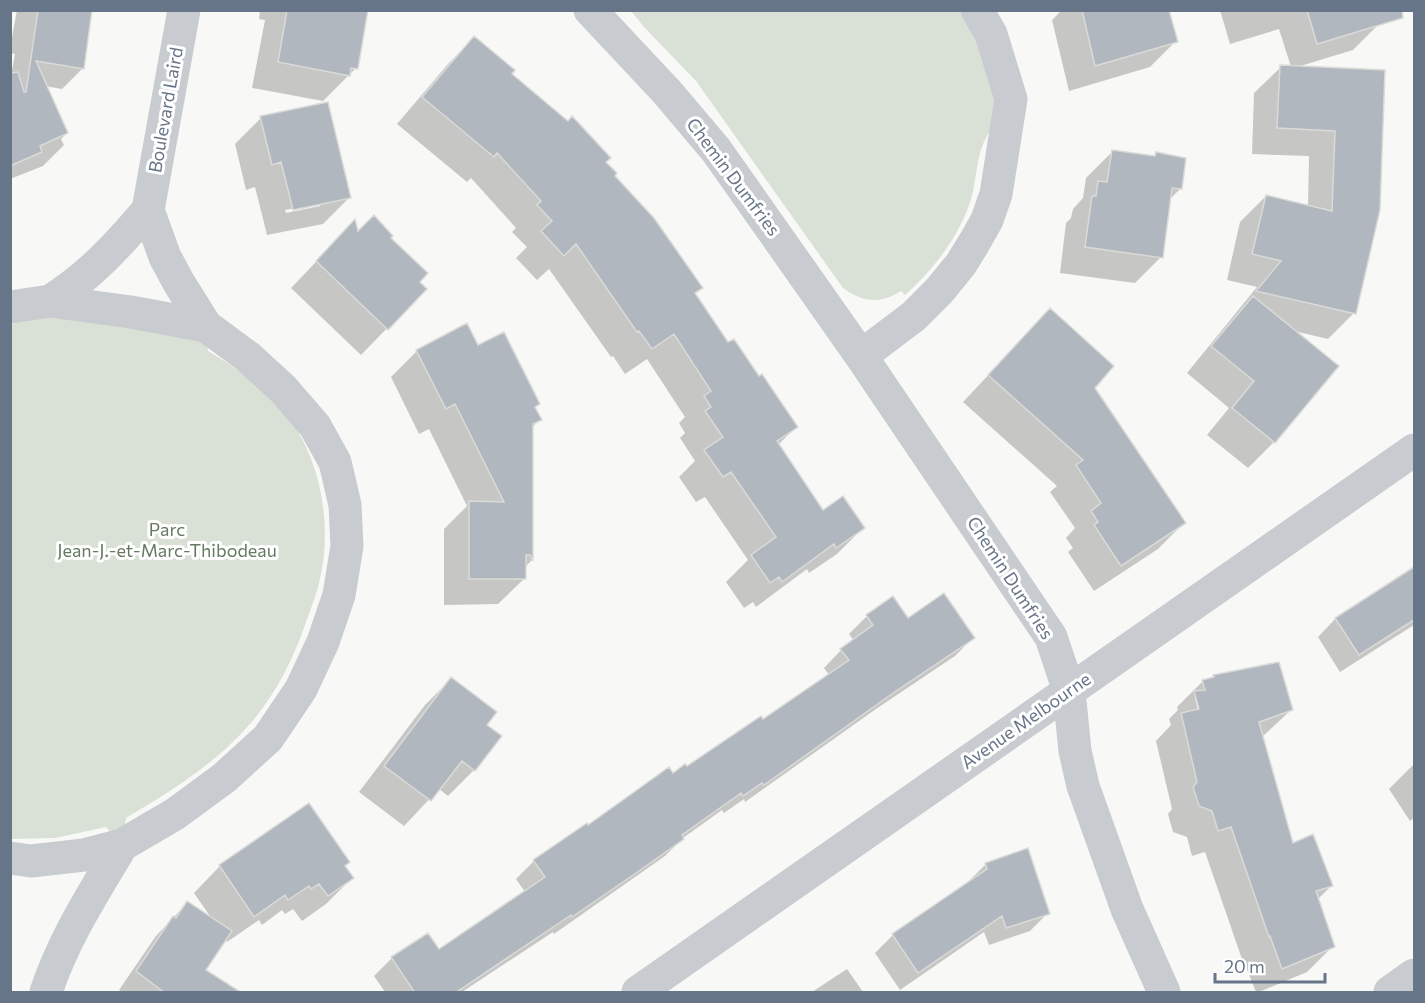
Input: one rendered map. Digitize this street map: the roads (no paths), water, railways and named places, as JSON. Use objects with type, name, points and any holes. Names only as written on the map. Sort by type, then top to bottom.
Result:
[{"type":"street","name":"Boulevard Laird","points":[[148,210],[184,10]]},
{"type":"street","name":"Chemin Dumfries","points":[[590,10],[668,93],[717,150],[861,356],[1051,637],[1069,690],[1075,751],[1083,786],[1127,909],[1164,993]]},
{"type":"street","points":[[861,356],[914,316],[939,291],[961,264],[974,243],[987,220],[996,194],[1011,99],[991,34],[977,10]]},
{"type":"street","points":[[10,858],[31,861],[84,855],[122,845],[175,814],[224,778],[268,738],[301,689],[323,642],[339,596],[347,546],[345,505],[335,462],[315,426],[283,389],[248,357],[206,326],[165,257],[148,210],[92,271],[73,287],[50,301]]},
{"type":"street","points":[[10,307],[50,301],[206,326]]},
{"type":"street","name":"Avenue Melbourne","points":[[638,993],[1414,450]]},
{"type":"street","points":[[46,993],[67,938],[122,845]]},
{"type":"street","points":[[1390,993],[1414,975]]},
{"type":"park label","name":"Parc Jean-J.-et-Marc-Thibodeau","points":[[167,540]]}]
